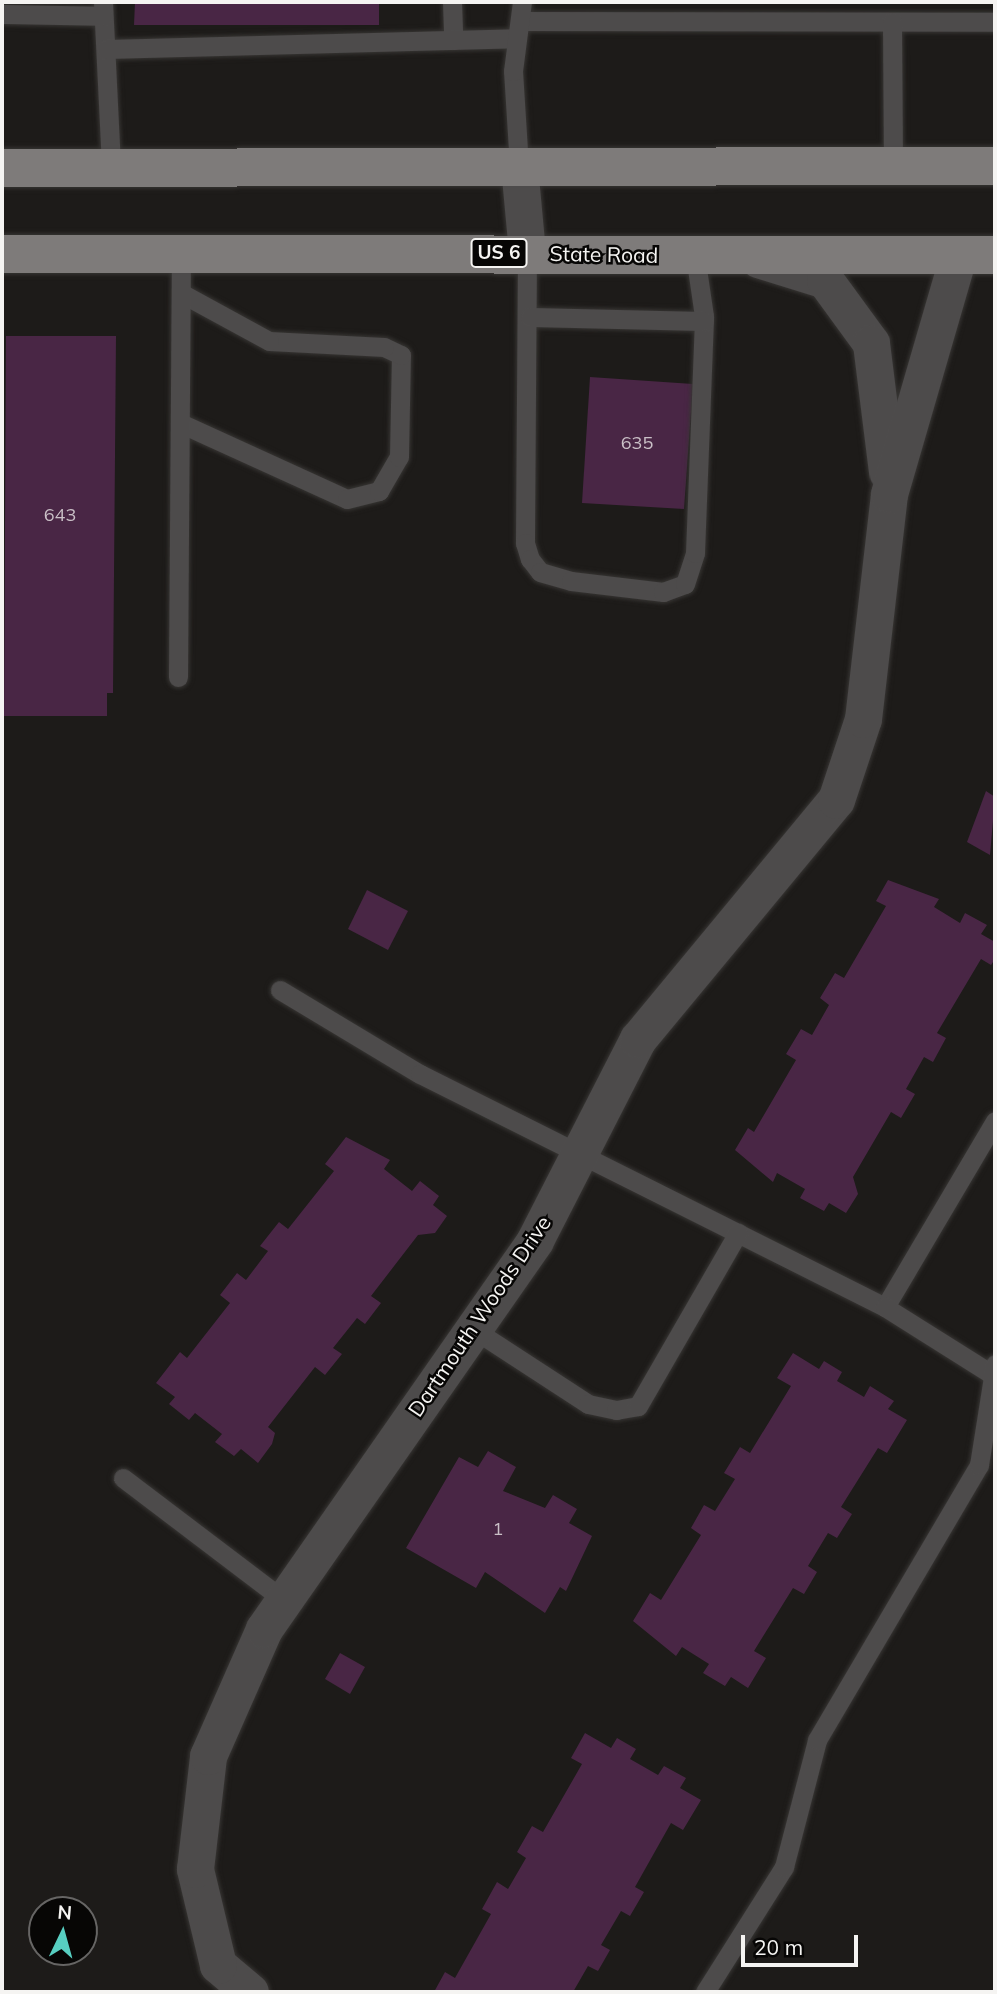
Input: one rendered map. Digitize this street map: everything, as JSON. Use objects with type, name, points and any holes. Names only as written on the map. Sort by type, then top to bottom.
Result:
[{"type":"main road","points":[[2,168],[995,166]]},
{"type":"main road","name":"State Road","points":[[2,254],[977,256]]},
{"type":"street","points":[[519,166],[527,253]]},
{"type":"street","name":"Dartmouth Woods Drive","points":[[250,1992],[218,1965],[195,1869],[208,1756],[264,1629],[535,1240],[638,1039],[836,800],[863,719],[889,494],[871,343],[825,281],[746,255]]},
{"type":"street","name":"Dartmouth Woods Drive","points":[[889,494],[977,256]]},
{"type":"lane","points":[[452,2],[453,40]]},
{"type":"lane","points":[[2,14],[103,9],[111,168]]},
{"type":"lane","points":[[519,166],[520,20]]},
{"type":"lane","points":[[106,49],[453,40],[520,20],[995,22]]},
{"type":"lane","points":[[892,22],[893,166]]},
{"type":"lane","points":[[527,253],[530,317],[524,474],[530,558],[541,572],[571,581],[663,592],[685,584],[695,553],[704,321],[695,255]]},
{"type":"lane","points":[[178,677],[181,254]]},
{"type":"lane","points":[[180,423],[347,499],[379,491],[400,457],[401,355],[384,347],[269,341],[181,293]]},
{"type":"lane","points":[[530,317],[704,321]]},
{"type":"lane","points":[[280,990],[420,1074],[885,1307],[993,1368],[979,1465],[817,1740],[784,1867],[705,1992]]},
{"type":"lane","points":[[885,1307],[995,1121]]},
{"type":"lane","points":[[473,1329],[588,1404],[616,1410],[638,1406],[738,1233]]},
{"type":"lane","points":[[123,1478],[284,1600]]},
{"type":"building","points":[[135,2],[379,2],[379,25],[134,25]]},
{"type":"building","points":[[6,336],[116,336],[113,693],[107,693],[107,716],[4,716]]},
{"type":"building","points":[[590,377],[693,384],[684,509],[582,503]]},
{"type":"building","points":[[986,791],[995,797],[990,855],[967,842]]},
{"type":"building","points":[[888,880],[939,899],[934,907],[960,923],[965,913],[987,925],[981,934],[995,942],[995,959],[991,965],[981,959],[937,1033],[946,1038],[933,1062],[924,1057],[906,1089],[915,1094],[901,1118],[891,1112],[853,1177],[858,1194],[846,1213],[829,1203],[824,1211],[800,1198],[805,1189],[777,1173],[773,1182],[735,1150],[748,1128],[754,1132],[796,1060],[786,1054],[801,1029],[812,1035],[829,1005],[820,998],[835,973],[844,978],[886,906],[876,901]]},
{"type":"building","points":[[367,890],[408,911],[388,950],[348,929]]},
{"type":"building","points":[[346,1137],[390,1160],[384,1169],[412,1191],[420,1181],[439,1196],[433,1205],[447,1216],[435,1233],[418,1235],[371,1296],[381,1303],[365,1324],[357,1318],[333,1348],[342,1354],[325,1375],[315,1367],[268,1427],[275,1433],[272,1444],[258,1463],[241,1449],[234,1456],[215,1442],[222,1434],[195,1413],[189,1420],[169,1404],[175,1397],[156,1383],[180,1352],[187,1358],[230,1303],[220,1295],[237,1273],[246,1280],[268,1251],[260,1246],[279,1222],[288,1229],[334,1171],[325,1164]]},
{"type":"building","points":[[793,1353],[819,1369],[824,1361],[842,1372],[837,1381],[864,1397],[870,1386],[894,1401],[888,1409],[907,1420],[887,1453],[878,1448],[841,1507],[852,1514],[837,1538],[828,1533],[808,1566],[817,1572],[804,1594],[793,1588],[754,1651],[766,1658],[748,1688],[731,1677],[725,1686],[703,1673],[709,1664],[682,1647],[676,1656],[633,1621],[650,1593],[661,1600],[701,1535],[691,1528],[704,1505],[715,1511],[735,1479],[724,1473],[740,1447],[750,1453],[791,1386],[777,1378]]},
{"type":"building","points":[[488,1451],[516,1467],[503,1491],[545,1508],[553,1495],[577,1509],[569,1523],[592,1536],[566,1591],[560,1587],[545,1613],[485,1572],[476,1588],[406,1548],[459,1457],[478,1467]]},
{"type":"building","points":[[340,1653],[365,1667],[350,1694],[325,1679]]},
{"type":"building","points":[[585,1733],[611,1748],[617,1738],[636,1749],[630,1759],[658,1775],[664,1766],[686,1778],[680,1788],[701,1800],[683,1830],[671,1823],[635,1887],[644,1892],[630,1916],[621,1911],[601,1945],[610,1950],[598,1971],[588,1966],[573,1992],[434,1992],[445,1972],[455,1978],[491,1914],[482,1909],[497,1882],[508,1889],[526,1858],[517,1852],[532,1826],[543,1832],[582,1764],[571,1758]]}]
